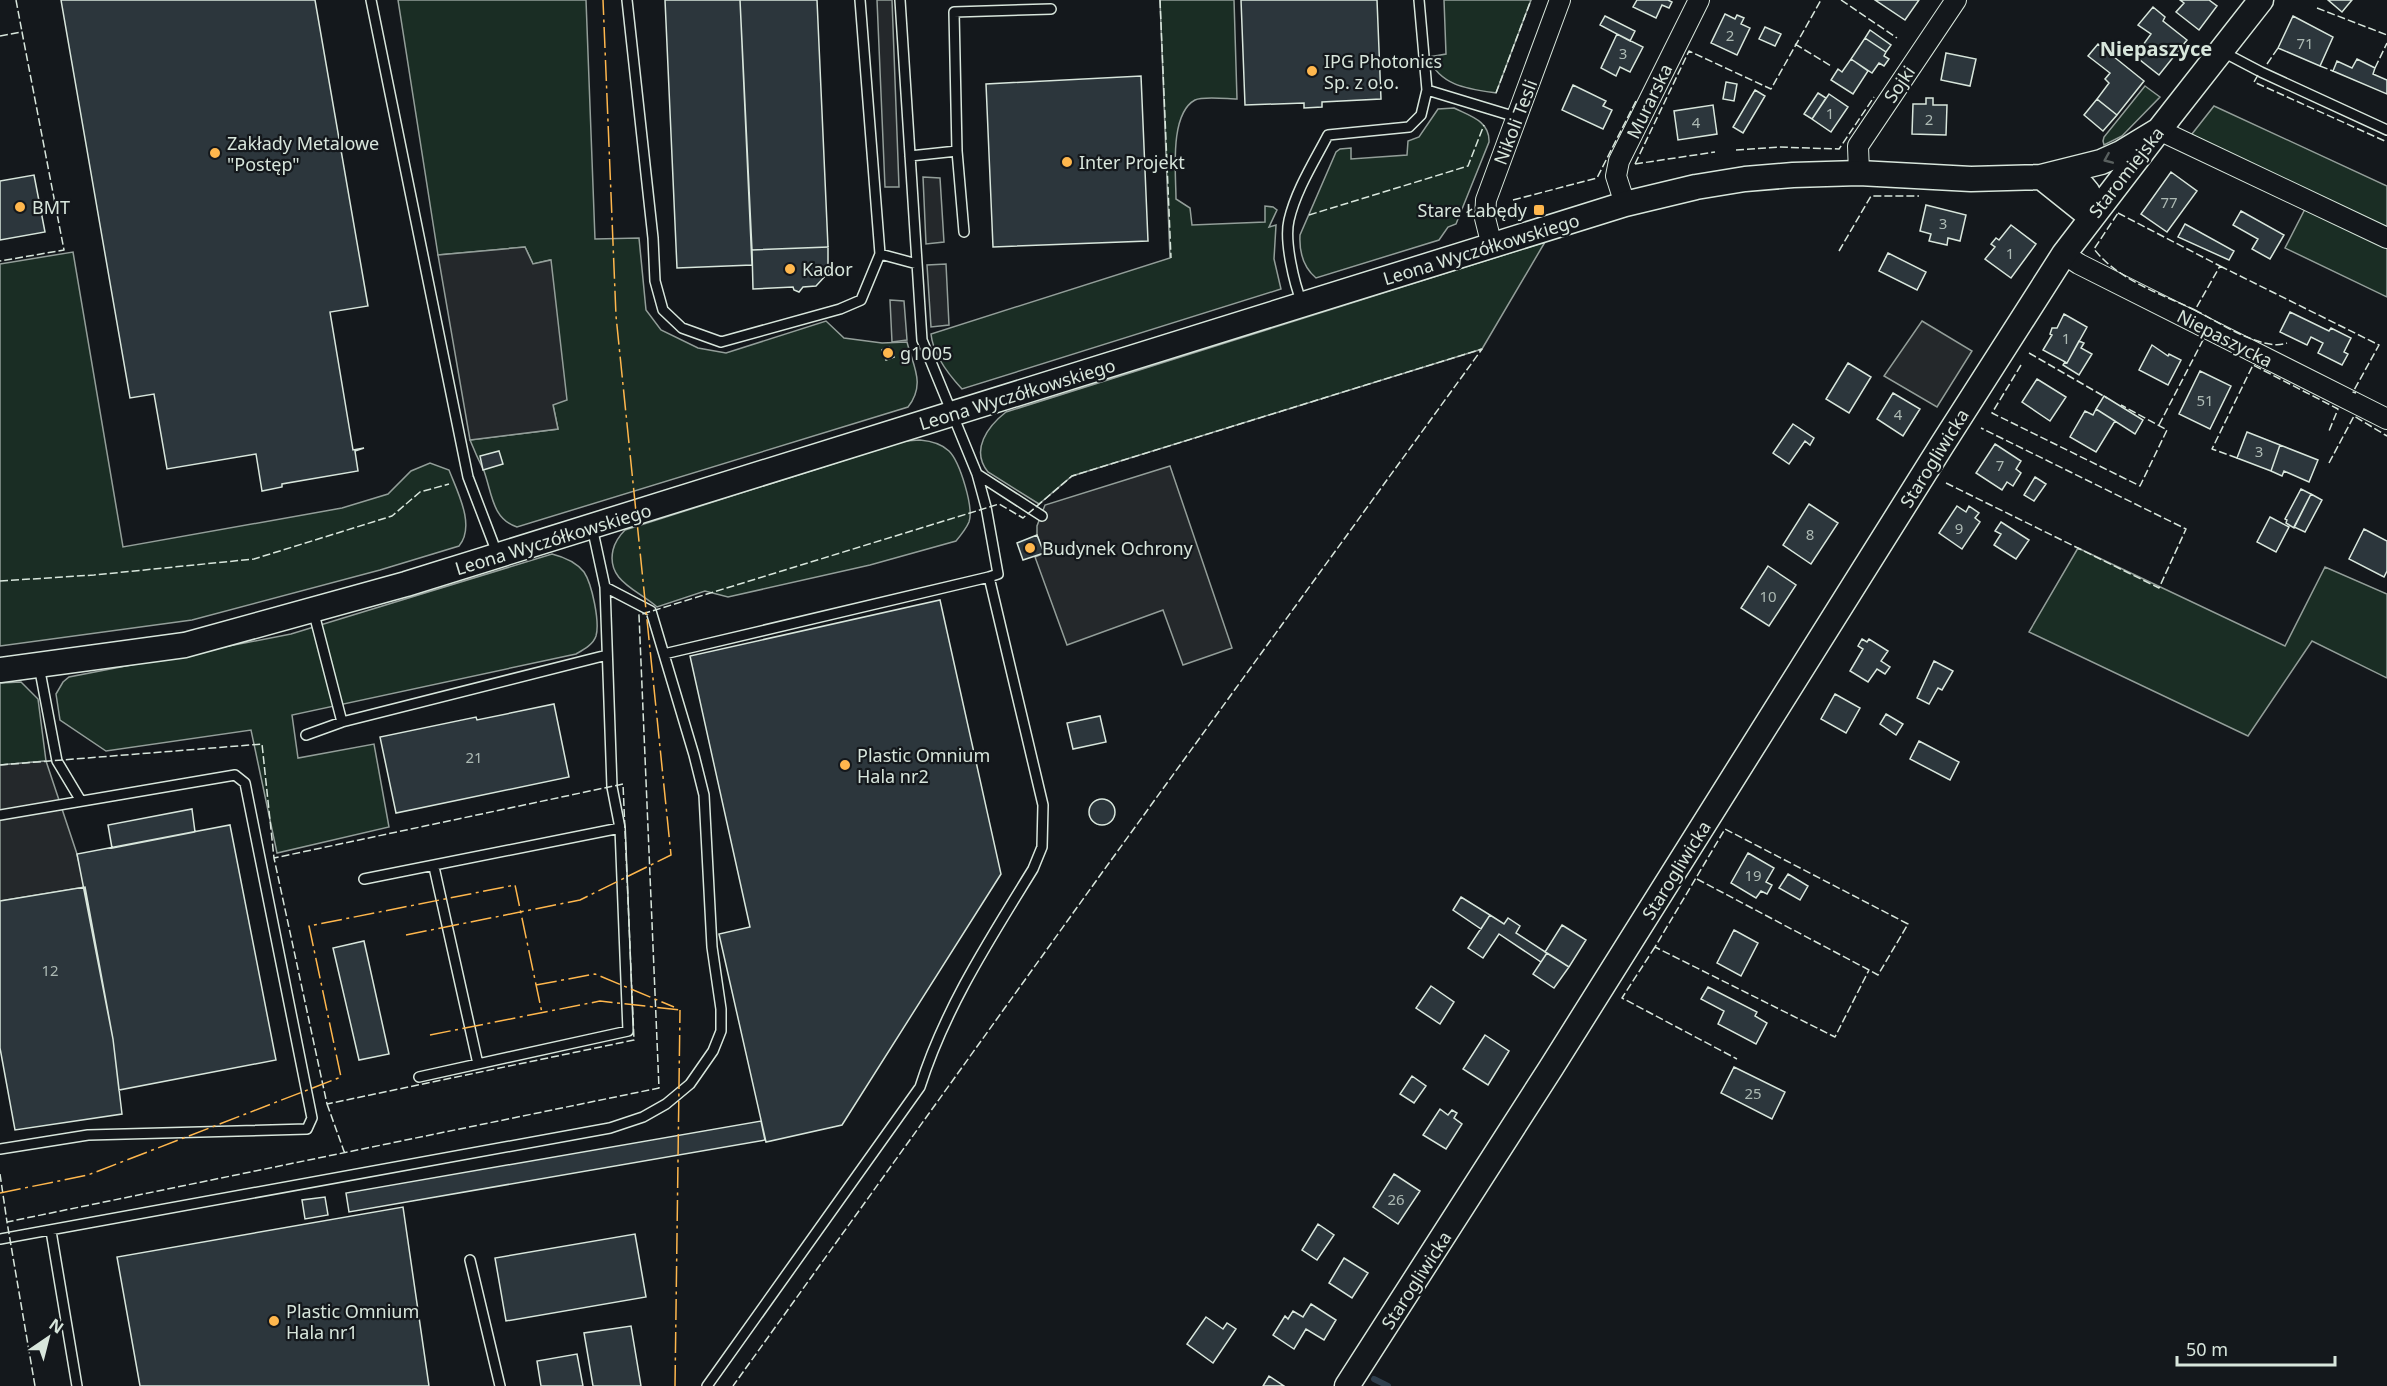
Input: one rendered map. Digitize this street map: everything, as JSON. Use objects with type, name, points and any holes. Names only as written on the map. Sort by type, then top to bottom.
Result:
[{"type":"street","name":"Nikoli Tesli","points":[[1492,246],[1485,218],[1486,200],[1560,0]]},
{"type":"street","name":"Murarska","points":[[1625,204],[1617,176],[1619,161],[1699,0]]},
{"type":"street","name":"Sojki","points":[[1859,174],[1858,146],[1956,0]]},
{"type":"street","name":"Staromiejska","points":[[2001,351],[2064,254],[2261,0]]},
{"type":"street","name":"Leona Wyczółkowskiego","points":[[0,670],[185,645],[313,610],[592,527],[1625,204],[1696,187],[1745,179],[1793,175],[1859,174],[1971,179],[2049,176],[2101,162],[2159,130]]},
{"type":"street","points":[[2159,130],[2387,238]]},
{"type":"street","points":[[2049,176],[2073,177],[2092,196],[2093,215]]},
{"type":"street","name":"Niepaszycka","points":[[2064,254],[2079,264],[2387,419]]},
{"type":"street","name":"Starogliwicka","points":[[1347,1386],[1581,1021],[2001,351]]},
{"type":"lane","points":[[371,0],[468,477],[498,556]]},
{"type":"lane","points":[[627,0],[653,238],[655,281],[663,310],[682,328],[721,342],[840,309],[861,300],[880,254],[860,0]]},
{"type":"lane","points":[[664,654],[998,574],[986,507],[977,474],[922,340],[900,0]]},
{"type":"lane","points":[[971,0],[972,11]]},
{"type":"lane","points":[[1303,305],[1290,258],[1288,222],[1299,192],[1328,135],[1410,127],[1421,115],[1427,90],[1419,0]]},
{"type":"lane","points":[[964,232],[957,151],[954,12],[1051,9]]},
{"type":"lane","points":[[2221,51],[2387,130]]},
{"type":"lane","points":[[1427,90],[1516,117]]},
{"type":"lane","points":[[910,156],[957,151]]},
{"type":"lane","points":[[880,254],[917,264]]},
{"type":"lane","points":[[977,474],[1042,516]]},
{"type":"lane","points":[[419,1077],[628,1030],[620,828],[612,787],[605,587],[592,527]]},
{"type":"lane","points":[[707,1386],[920,1087],[930,1054],[959,992],[1033,869],[1042,847],[1043,805],[989,578]]},
{"type":"lane","points":[[0,1239],[610,1128],[643,1117],[666,1104],[690,1083],[713,1051],[720,1031],[721,1009],[712,947],[704,795],[651,611],[605,587]]},
{"type":"lane","points":[[313,610],[342,722]]},
{"type":"lane","points":[[306,735],[342,722],[607,655]]},
{"type":"lane","points":[[39,666],[57,760],[81,801]]},
{"type":"lane","points":[[0,815],[235,775],[245,783],[312,1118],[307,1129],[88,1135],[0,1149]]},
{"type":"lane","points":[[364,879],[434,867],[620,828]]},
{"type":"lane","points":[[434,867],[478,1064]]},
{"type":"lane","points":[[51,1231],[77,1386]]},
{"type":"lane","points":[[470,1260],[500,1386]]},
{"type":"green space","points":[[398,0],[586,0],[595,239],[639,238],[646,310],[661,330],[698,348],[726,353],[826,321],[844,338],[882,343],[907,342],[915,367],[917,383],[913,399],[908,407],[517,527],[502,518],[494,504],[484,471],[470,440],[558,429],[553,405],[550,260],[533,264],[525,247],[438,255]]},
{"type":"green space","points":[[1160,0],[1234,0],[1237,99],[1199,99],[1187,107],[1181,118],[1176,145],[1176,199],[1190,208],[1192,225],[1265,222],[1265,206],[1277,210],[1269,227],[1276,225],[1274,259],[1281,289],[962,389],[938,356],[931,334],[1170,258]]},
{"type":"green space","points":[[1444,0],[1531,0],[1496,93],[1456,84],[1447,80],[1433,67],[1428,57],[1446,54]]},
{"type":"green space","points":[[2145,86],[2160,97],[2122,136],[2104,145],[2104,137]]},
{"type":"green space","points":[[2214,106],[2387,186],[2387,233],[2188,139]]},
{"type":"green space","points":[[1454,108],[1483,124],[1489,142],[1456,224],[1448,227],[1439,240],[1316,278],[1303,259],[1300,235],[1336,152],[1340,149],[1351,148],[1351,159],[1407,155],[1408,141],[1419,137],[1438,109]]},
{"type":"green space","points":[[2306,207],[2387,246],[2387,297],[2285,248]]},
{"type":"green space","points":[[1545,242],[1482,349],[1072,476],[1039,504],[988,472],[983,464],[981,447],[984,439],[993,424],[1006,412]]},
{"type":"green space","points":[[73,252],[123,547],[342,508],[388,494],[411,471],[430,463],[449,470],[460,498],[466,529],[459,546],[380,570],[192,620],[0,646],[0,264]]},
{"type":"green space","points":[[920,440],[936,443],[946,448],[961,475],[968,496],[970,515],[968,525],[956,541],[870,565],[728,597],[705,591],[657,607],[625,584],[614,570],[613,550],[625,530],[905,441]]},
{"type":"green space","points":[[2078,548],[2285,646],[2325,567],[2387,594],[2387,678],[2312,641],[2248,736],[2029,632]]},
{"type":"green space","points":[[552,554],[577,565],[584,572],[590,585],[597,630],[593,642],[582,651],[292,715],[298,758],[374,744],[389,827],[277,853],[251,730],[106,751],[60,720],[56,694],[69,677],[291,634]]},
{"type":"green space","points":[[21,682],[38,699],[46,761],[0,765],[0,683]]},
{"type":"shaded area","points":[[877,0],[892,0],[899,187],[885,187]]},
{"type":"shaded area","points":[[923,177],[940,178],[944,242],[926,244]]},
{"type":"shaded area","points":[[525,247],[533,264],[551,260],[567,400],[553,405],[558,429],[470,440],[438,255]]},
{"type":"shaded area","points":[[946,264],[949,325],[931,327],[927,265]]},
{"type":"shaded area","points":[[890,300],[904,301],[907,340],[892,342]]},
{"type":"shaded area","points":[[1922,321],[1972,351],[1937,407],[1884,376]]},
{"type":"shaded area","points":[[1170,466],[1232,648],[1183,665],[1163,610],[1067,645],[1035,557],[1044,553],[1037,535],[1037,526],[1045,505]]},
{"type":"shaded area","points":[[46,761],[77,854],[85,887],[0,901],[0,765]]},
{"type":"building","name":"Zakłady Metalowe \"Postęp\"","points":[[61,0],[315,0],[368,306],[330,312],[353,450],[364,448],[355,451],[358,471],[282,484],[282,487],[262,491],[256,454],[167,469],[154,394],[130,398]]},
{"type":"building","points":[[665,0],[740,0],[752,265],[677,268]]},
{"type":"building","points":[[740,0],[817,0],[828,247],[752,250]]},
{"type":"building","name":"IPG Photonics Sp. z o.o.","points":[[1241,0],[1377,0],[1381,99],[1322,102],[1322,107],[1304,108],[1304,103],[1245,105]]},
{"type":"building","points":[[1637,0],[1672,2],[1669,8],[1662,5],[1656,18],[1633,7]]},
{"type":"building","points":[[1875,0],[1919,0],[1905,20]]},
{"type":"building","points":[[2180,0],[2209,0],[2217,6],[2199,30],[2176,12],[2184,3]]},
{"type":"building","points":[[2328,0],[2352,0],[2342,12]]},
{"type":"building","points":[[2153,7],[2165,17],[2163,21],[2187,40],[2159,75],[2135,56],[2151,34],[2138,25]]},
{"type":"building","points":[[1725,14],[1735,19],[1737,15],[1744,18],[1741,24],[1750,28],[1737,55],[1711,43]]},
{"type":"building","points":[[1605,16],[1635,31],[1630,41],[1600,25]]},
{"type":"building","points":[[2293,16],[2333,37],[2320,66],[2278,48]]},
{"type":"building","points":[[1765,27],[1781,34],[1775,46],[1759,39]]},
{"type":"building","points":[[1870,30],[1891,45],[1886,52],[1865,38]]},
{"type":"building","points":[[1617,34],[1643,47],[1630,72],[1620,67],[1616,76],[1601,68]]},
{"type":"building","points":[[1865,38],[1886,52],[1884,56],[1889,59],[1884,66],[1879,63],[1872,73],[1851,59]]},
{"type":"building","points":[[2098,44],[2144,81],[2117,115],[2097,99],[2109,83],[2105,79],[2110,73],[2088,56]]},
{"type":"building","points":[[1946,53],[1976,59],[1970,86],[1941,80]]},
{"type":"building","points":[[1851,59],[1868,71],[1853,94],[1831,80],[1838,69],[1842,72]]},
{"type":"building","points":[[2357,59],[2375,68],[2373,74],[2387,80],[2387,94],[2333,71],[2337,61],[2352,68]]},
{"type":"building","name":"Inter Projekt","points":[[1141,76],[1148,241],[993,247],[986,84]]},
{"type":"building","points":[[1726,82],[1737,84],[1734,101],[1723,99]]},
{"type":"building","points":[[1573,85],[1606,101],[1603,106],[1612,110],[1603,129],[1562,110]]},
{"type":"building","points":[[1755,90],[1765,96],[1743,133],[1733,127]]},
{"type":"building","points":[[1818,93],[1826,98],[1812,119],[1804,114]]},
{"type":"building","points":[[1829,94],[1848,107],[1831,132],[1812,119]]},
{"type":"building","points":[[1926,98],[1933,98],[1933,105],[1947,105],[1946,135],[1912,134],[1913,104],[1926,104]]},
{"type":"building","points":[[2097,99],[2117,115],[2103,131],[2084,115]]},
{"type":"building","points":[[1713,105],[1717,134],[1678,140],[1674,111]]},
{"type":"building","points":[[2171,172],[2197,191],[2167,232],[2141,214]]},
{"type":"building","name":"BMT","points":[[34,175],[45,232],[0,240],[0,181]]},
{"type":"building","points":[[1926,205],[1966,215],[1960,241],[1948,238],[1947,245],[1929,241],[1931,234],[1920,231]]},
{"type":"building","points":[[2241,211],[2284,235],[2270,259],[2252,249],[2258,239],[2233,225]]},
{"type":"building","points":[[2185,224],[2234,251],[2229,260],[2178,237]]},
{"type":"building","points":[[2011,225],[2036,244],[2011,278],[1985,259],[1995,247],[1991,244],[1996,238],[1999,240]]},
{"type":"building","name":"Kador","points":[[828,247],[828,273],[816,286],[803,287],[799,292],[793,287],[753,289],[752,250]]},
{"type":"building","points":[[1888,253],[1926,272],[1917,290],[1879,271]]},
{"type":"building","points":[[2290,312],[2329,331],[2331,328],[2351,338],[2344,352],[2348,354],[2342,365],[2318,353],[2323,343],[2311,337],[2307,345],[2280,332]]},
{"type":"building","points":[[2064,314],[2087,327],[2067,363],[2043,350],[2052,335],[2050,334],[2052,328],[2057,328]]},
{"type":"building","points":[[2079,341],[2084,343],[2081,348],[2092,354],[2079,375],[2063,365],[2067,363]]},
{"type":"building","points":[[2152,345],[2168,356],[2169,354],[2181,360],[2168,385],[2139,370]]},
{"type":"building","name":"g1005","points":[[889,347],[894,357],[886,360],[882,350]]},
{"type":"building","points":[[1848,363],[1871,377],[1849,413],[1826,399]]},
{"type":"building","points":[[2200,371],[2231,386],[2210,429],[2179,414]]},
{"type":"building","points":[[2037,379],[2066,397],[2050,421],[2022,402]]},
{"type":"building","points":[[1893,393],[1920,409],[1903,436],[1877,419]]},
{"type":"building","points":[[2104,396],[2143,420],[2135,434],[2096,409]]},
{"type":"building","points":[[2096,409],[2115,421],[2096,452],[2070,437],[2085,411],[2093,415]]},
{"type":"building","points":[[1793,424],[1814,438],[1810,445],[1805,441],[1789,464],[1773,453]]},
{"type":"building","points":[[2247,432],[2280,445],[2271,471],[2237,458]]},
{"type":"building","points":[[1995,444],[2021,461],[2016,469],[2021,473],[2013,486],[2007,482],[2002,490],[1976,473]]},
{"type":"building","points":[[2280,445],[2318,460],[2309,482],[2284,471],[2282,476],[2271,471]]},
{"type":"building","points":[[499,451],[503,464],[483,470],[480,456]]},
{"type":"building","points":[[2035,477],[2046,484],[2034,501],[2024,495]]},
{"type":"building","points":[[2301,489],[2311,494],[2294,528],[2286,523],[2285,519]]},
{"type":"building","points":[[2311,494],[2322,500],[2305,532],[2294,527]]},
{"type":"building","points":[[1809,504],[1838,523],[1811,564],[1783,545]]},
{"type":"building","points":[[1957,506],[1966,512],[1969,506],[1979,513],[1975,518],[1980,522],[1962,549],[1939,533]]},
{"type":"building","points":[[2270,517],[2289,527],[2276,552],[2257,542]]},
{"type":"building","points":[[2001,522],[2029,540],[2016,559],[1994,545],[2001,534],[1995,531]]},
{"type":"building","points":[[2364,529],[2387,541],[2387,571],[2384,577],[2349,559]]},
{"type":"building","name":"Budynek Ochrony","points":[[1037,535],[1044,553],[1023,560],[1017,543]]},
{"type":"building","points":[[1768,566],[1796,585],[1769,626],[1741,608]]},
{"type":"building","name":"Plastic Omnium Hala nr2","points":[[940,600],[1001,874],[842,1125],[766,1142],[719,934],[750,927],[690,656]]},
{"type":"building","points":[[1862,639],[1867,642],[1869,639],[1888,651],[1881,661],[1890,667],[1885,674],[1877,669],[1868,682],[1850,671],[1863,649],[1858,646]]},
{"type":"building","points":[[1934,661],[1953,671],[1942,690],[1938,688],[1929,704],[1917,698]]},
{"type":"building","points":[[1835,694],[1860,708],[1846,733],[1821,719]]},
{"type":"building","points":[[554,704],[569,777],[396,813],[380,737]]},
{"type":"building","points":[[1886,714],[1903,724],[1896,735],[1880,724]]},
{"type":"building","points":[[1100,716],[1106,742],[1073,749],[1067,723]]},
{"type":"building","points":[[1919,741],[1959,762],[1950,780],[1910,759]]},
{"type":"building","points":[[1102,799],[1111,803],[1115,812],[1111,821],[1102,825],[1093,821],[1089,812],[1093,803]]},
{"type":"building","points":[[192,809],[195,832],[112,848],[108,825]]},
{"type":"building","points":[[230,825],[276,1060],[119,1090],[113,1039],[77,854]]},
{"type":"building","points":[[1748,853],[1774,868],[1766,882],[1772,885],[1767,894],[1761,891],[1756,898],[1731,883]]},
{"type":"building","points":[[1788,874],[1808,886],[1800,900],[1779,888]]},
{"type":"building","points":[[85,887],[113,1039],[122,1114],[15,1130],[0,1048],[0,901]]},
{"type":"building","points":[[1461,897],[1490,915],[1481,929],[1453,910]]},
{"type":"building","points":[[1490,915],[1504,924],[1508,918],[1520,926],[1516,933],[1547,953],[1541,962],[1499,934],[1483,958],[1468,948]]},
{"type":"building","points":[[1562,925],[1586,940],[1569,967],[1545,952]]},
{"type":"building","points":[[1734,930],[1758,943],[1741,976],[1717,963]]},
{"type":"building","points":[[364,941],[389,1054],[359,1060],[333,948]]},
{"type":"building","points":[[1547,953],[1569,967],[1554,988],[1533,974]]},
{"type":"building","points":[[1431,986],[1454,1002],[1440,1024],[1416,1008]]},
{"type":"building","points":[[1708,987],[1757,1012],[1755,1016],[1767,1023],[1756,1044],[1718,1024],[1724,1011],[1701,999]]},
{"type":"building","points":[[1485,1035],[1509,1051],[1488,1085],[1463,1069]]},
{"type":"building","points":[[1734,1067],[1785,1092],[1772,1119],[1721,1093]]},
{"type":"building","points":[[1412,1076],[1426,1086],[1414,1103],[1400,1094]]},
{"type":"building","points":[[1440,1109],[1448,1115],[1452,1110],[1457,1113],[1454,1118],[1462,1124],[1446,1149],[1423,1135]]},
{"type":"building","points":[[761,1121],[765,1140],[349,1212],[346,1193]]},
{"type":"building","points":[[1394,1174],[1420,1191],[1398,1224],[1373,1207]]},
{"type":"building","points":[[325,1197],[328,1215],[305,1219],[302,1200]]},
{"type":"building","name":"Plastic Omnium Hala nr1","points":[[403,1207],[429,1386],[140,1386],[117,1257]]},
{"type":"building","points":[[1318,1224],[1334,1235],[1317,1260],[1302,1250]]},
{"type":"building","points":[[635,1234],[646,1297],[506,1321],[495,1258]]},
{"type":"building","points":[[1344,1258],[1368,1273],[1352,1298],[1329,1283]]},
{"type":"building","points":[[1311,1304],[1336,1320],[1324,1340],[1306,1329],[1294,1349],[1273,1335],[1285,1316],[1288,1319],[1293,1311],[1303,1317]]},
{"type":"building","points":[[1206,1317],[1223,1329],[1227,1323],[1236,1329],[1213,1363],[1187,1344]]},
{"type":"building","points":[[631,1326],[641,1386],[593,1386],[584,1333]]},
{"type":"building","points":[[577,1354],[583,1386],[541,1386],[537,1361]]},
{"type":"building","points":[[1269,1376],[1284,1386],[1263,1386]]},
{"type":"waterway","points":[[1374,1379],[1388,1386]]},
{"type":"fence","points":[[16,0],[22,32]]},
{"type":"fence","points":[[1160,0],[1171,258]]},
{"type":"fence","points":[[1496,93],[1531,0]]},
{"type":"fence","points":[[1635,164],[1689,51],[1771,89],[1821,0]]},
{"type":"fence","points":[[1841,0],[1897,38]]},
{"type":"fence","points":[[2317,8],[2387,35]]},
{"type":"fence","points":[[0,36],[22,32],[64,250],[0,261]]},
{"type":"fence","points":[[2375,68],[2387,43]]},
{"type":"fence","points":[[1795,44],[1831,66]]},
{"type":"fence","points":[[2267,64],[2278,48]]},
{"type":"fence","points":[[2320,66],[2333,71]]},
{"type":"fence","points":[[2258,75],[2254,82],[2387,142]]},
{"type":"fence","points":[[1736,150],[1779,147],[1839,149],[1874,97]]},
{"type":"fence","points":[[1513,200],[1597,178],[1637,99]]},
{"type":"fence","points":[[1309,215],[1468,166],[1484,125]]},
{"type":"fence","points":[[1635,164],[1715,152]]},
{"type":"fence","points":[[1839,251],[1871,196],[1919,196]]},
{"type":"fence","points":[[2118,213],[2220,266],[2195,310],[2128,278],[2104,260],[2094,249],[2118,213]]},
{"type":"fence","points":[[2220,266],[2379,345],[2353,392],[2356,393]]},
{"type":"fence","points":[[2195,310],[2253,340],[2277,345],[2287,343]]},
{"type":"fence","points":[[2159,425],[2203,340]]},
{"type":"fence","points":[[35,1386],[7,1222],[659,1088],[639,615],[999,504],[1023,518],[1072,476],[1482,349],[733,1386]]},
{"type":"fence","points":[[2029,353],[2107,398]]},
{"type":"fence","points":[[2021,365],[1992,413],[2140,486],[2167,430],[2121,405]]},
{"type":"fence","points":[[2237,458],[2212,449],[2253,365],[2338,409],[2329,431]]},
{"type":"fence","points":[[2329,463],[2354,416],[2387,436]]},
{"type":"fence","points":[[1946,483],[2159,588],[2186,529],[1981,428]]},
{"type":"fence","points":[[0,581],[94,575],[254,559],[392,516],[420,492],[449,484]]},
{"type":"fence","points":[[0,765],[262,744],[274,858],[327,1104],[634,1040],[623,784],[274,858]]},
{"type":"fence","points":[[1697,879],[1869,970],[1878,975],[1908,924],[1725,829],[1655,947],[1835,1037],[1869,970]]},
{"type":"fence","points":[[1655,947],[1622,998],[1737,1059]]},
{"type":"fence","points":[[327,1104],[345,1154]]},
{"type":"fence","points":[[0,1174],[7,1222]]},
{"type":"power","points":[[406,935],[580,900],[671,855],[616,316],[603,0]]},
{"type":"power","points":[[0,1193],[88,1175],[341,1077],[309,926],[515,885],[542,1013]]},
{"type":"power","points":[[536,985],[595,974],[674,1007]]},
{"type":"power","points":[[430,1035],[600,1001],[680,1010]]},
{"type":"power","points":[[675,1386],[680,1010]]},
{"type":"place","name":"IPG Photonics Sp. z o.o.","points":[[1312,71]]},
{"type":"place","name":"Zakłady Metalowe \"Postęp\"","points":[[215,153]]},
{"type":"place","name":"Inter Projekt","points":[[1067,162]]},
{"type":"place","name":"BMT","points":[[20,207]]},
{"type":"place","name":"Stare Łabędy","points":[[1539,210]]},
{"type":"place","name":"Kador","points":[[790,269]]},
{"type":"place","name":"g1005","points":[[888,353]]},
{"type":"place","name":"Budynek Ochrony","points":[[1030,548]]},
{"type":"place","name":"Plastic Omnium Hala nr2","points":[[845,765]]},
{"type":"place","name":"Plastic Omnium Hala nr1","points":[[274,1321]]},
{"type":"district","name":"Niepaszyce","points":[[2156,48]]}]
